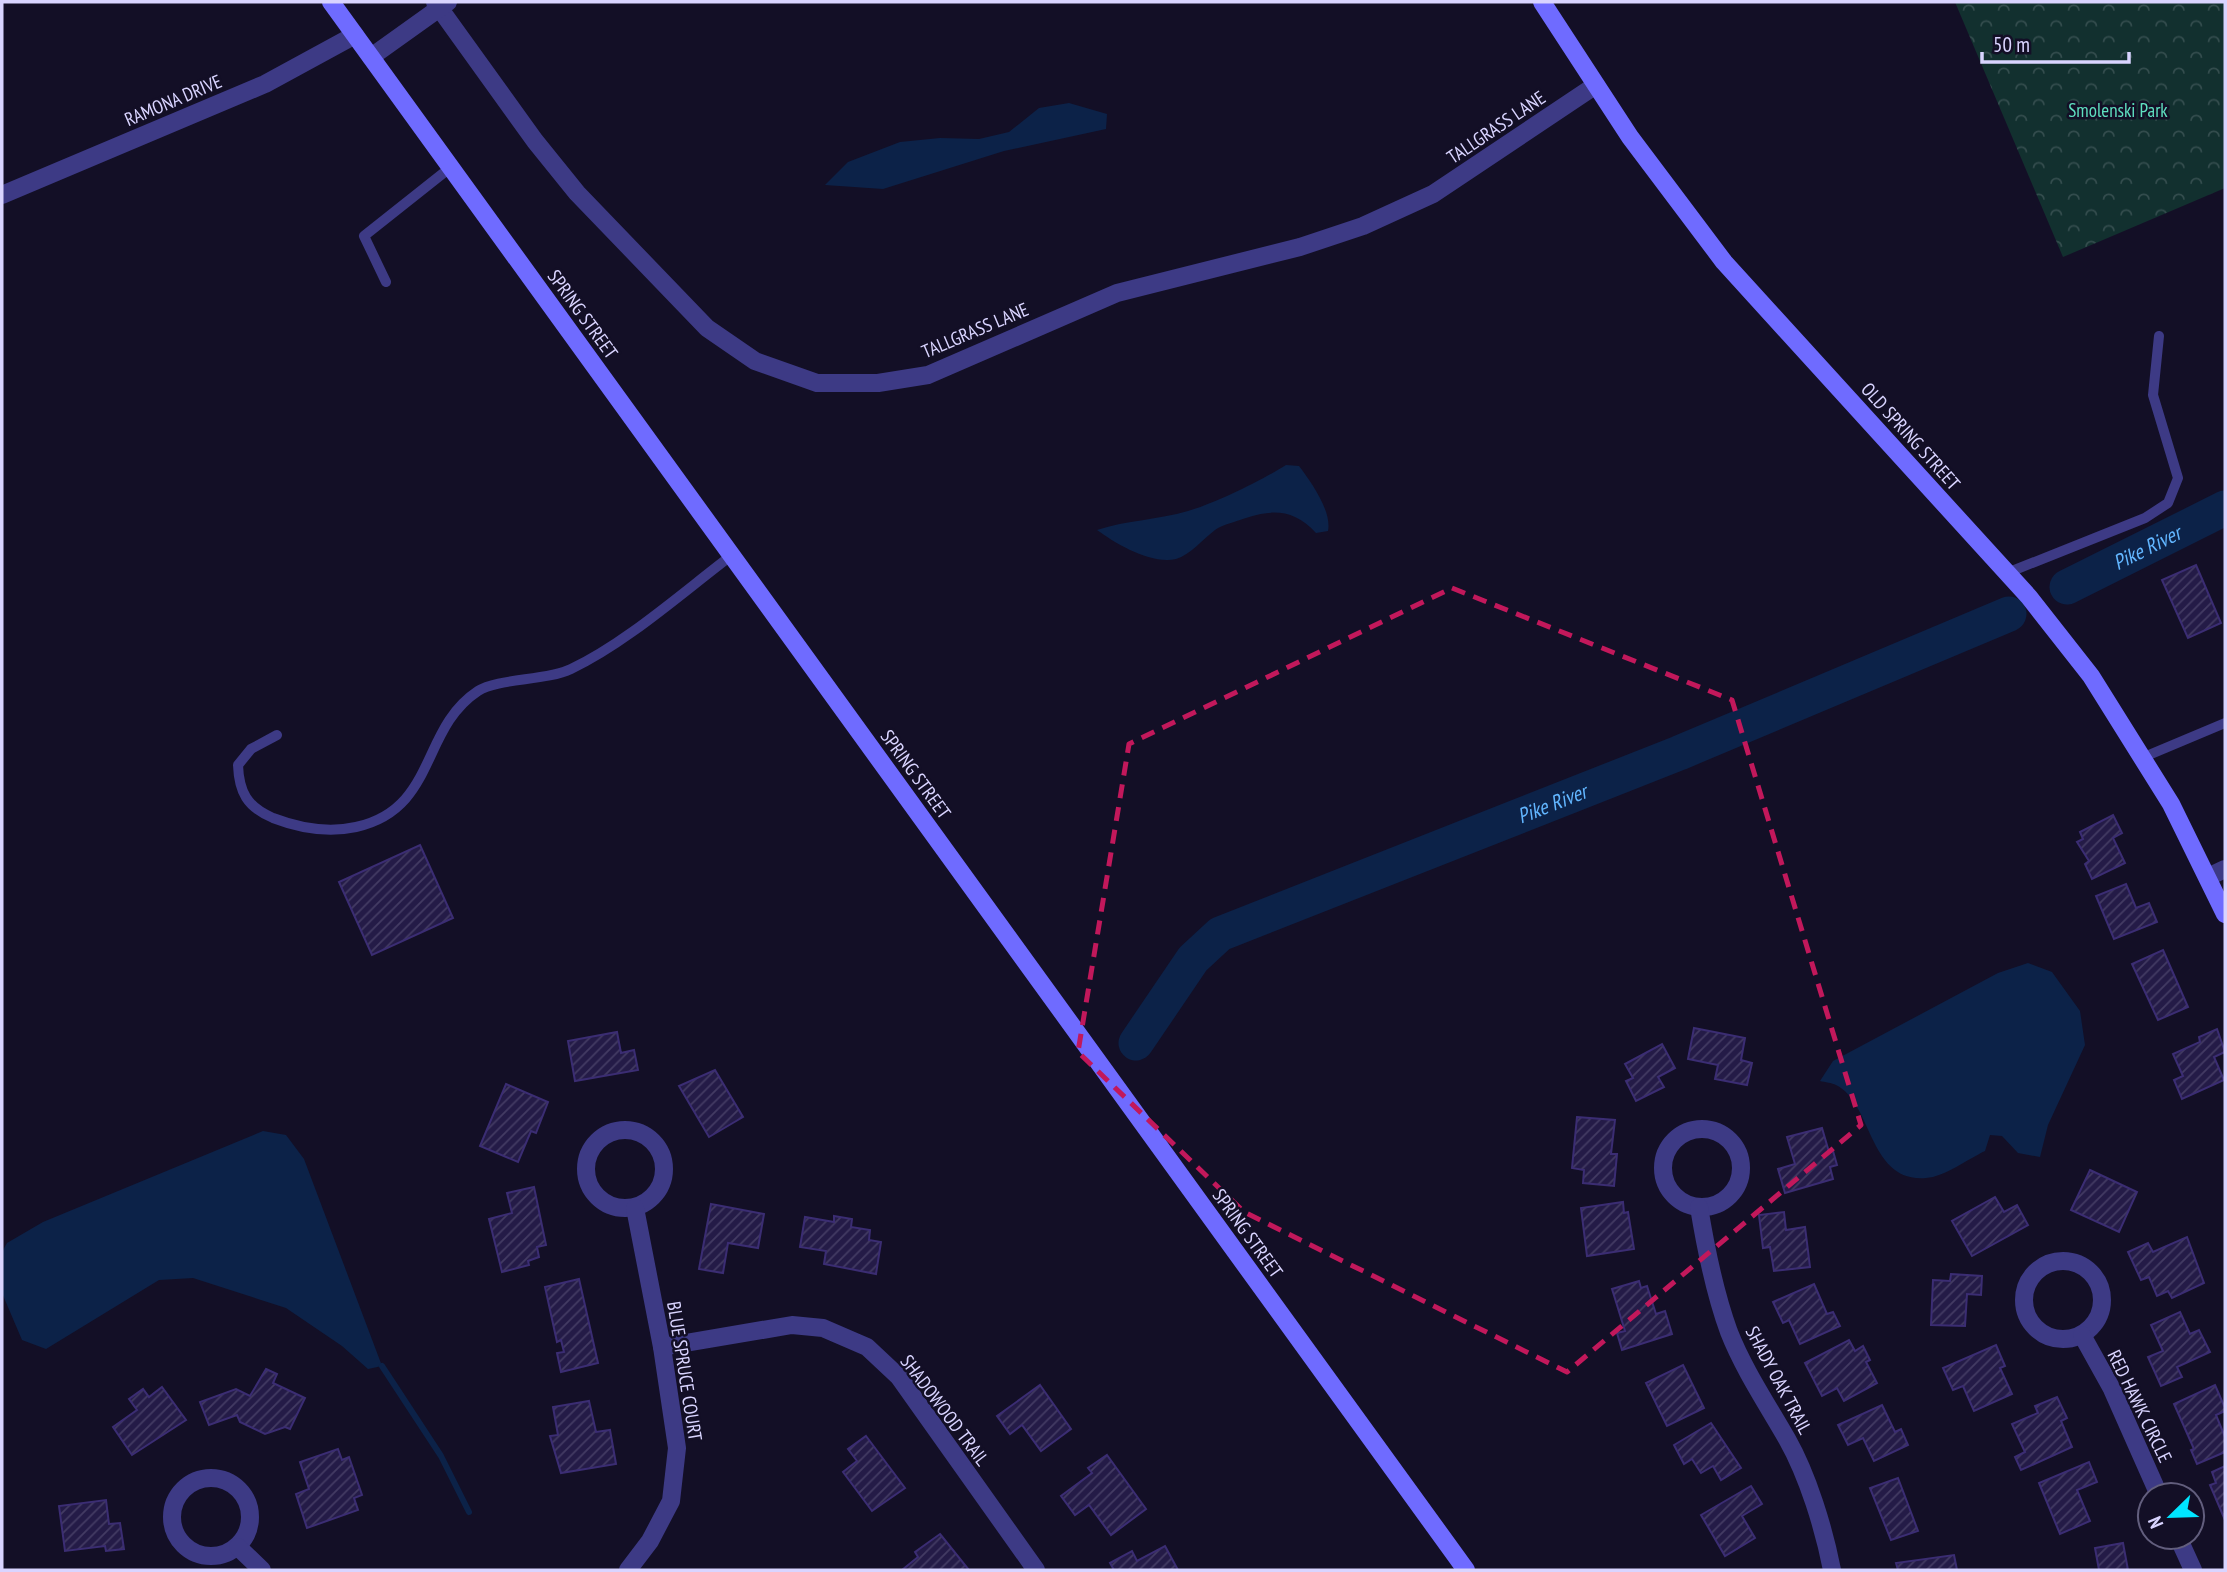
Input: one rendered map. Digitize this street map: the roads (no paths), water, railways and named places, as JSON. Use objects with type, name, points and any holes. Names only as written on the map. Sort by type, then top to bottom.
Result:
[{"type":"main road","name":"SPRING STREET","points":[[331,2],[1466,1570]]},
{"type":"main road","name":"OLD SPRING STREET","points":[[1542,2],[1673,199],[1724,262],[2029,597],[2091,676],[2144,757],[2225,914]]},
{"type":"street","name":"TALLGRASS LANE","points":[[442,4],[535,141],[578,193],[707,328],[755,361],[817,383],[878,383],[928,374],[1117,293],[1300,247],[1363,226],[1433,194],[1596,85]]},
{"type":"street","points":[[371,57],[442,4]]},
{"type":"street","name":"RAMONA DRIVE","points":[[2,195],[265,84],[355,35]]},
{"type":"street","points":[[2208,877],[2225,869]]},
{"type":"street","points":[[1703,1128],[1728,1138],[1736,1148],[1741,1172],[1732,1194],[1723,1202],[1699,1207],[1686,1204],[1666,1186],[1663,1159],[1677,1136],[1703,1128]]},
{"type":"street","points":[[614,1131],[640,1133],[658,1148],[663,1160],[662,1184],[655,1195],[635,1208],[608,1205],[589,1186],[587,1160],[592,1147],[601,1137],[614,1131]]},
{"type":"street","name":"SHADY OAK TRAIL","points":[[1699,1207],[1708,1264],[1729,1332],[1758,1393],[1789,1441],[1821,1525],[1832,1570]]},
{"type":"street","name":"BLUE SPRUCE COURT","points":[[628,1570],[650,1541],[671,1500],[677,1448],[662,1347],[635,1208]]},
{"type":"street","points":[[2065,1261],[2089,1270],[2097,1280],[2102,1292],[2099,1317],[2082,1335],[2056,1339],[2033,1326],[2026,1315],[2025,1289],[2040,1268],[2052,1262],[2065,1261]]},
{"type":"street","name":"SHADOWOOD TRAIL","points":[[662,1347],[792,1325],[823,1328],[867,1347],[899,1377],[1036,1570]]},
{"type":"street","name":"RED HAWK CIRCLE","points":[[2082,1335],[2112,1389],[2154,1481]]},
{"type":"street","points":[[214,1478],[238,1488],[246,1499],[250,1524],[238,1547],[227,1554],[201,1556],[180,1542],[171,1518],[173,1504],[189,1484],[214,1478]]},
{"type":"street","points":[[238,1547],[262,1570]]},
{"type":"street","points":[[2184,1551],[2193,1570]]},
{"type":"lane","points":[[386,282],[364,236],[451,167]]},
{"type":"lane","points":[[2007,573],[2145,518],[2168,503],[2178,478],[2153,395],[2159,336]]},
{"type":"lane","points":[[277,735],[251,749],[238,765],[239,789],[256,811],[294,826],[340,831],[372,824],[402,805],[420,779],[454,710],[481,689],[570,670],[603,651],[732,555]]},
{"type":"lane","points":[[2144,757],[2225,723]]},
{"type":"water","points":[[1069,103],[1107,114],[1106,129],[1004,151],[883,189],[825,185],[848,162],[900,142],[940,138],[979,139],[1009,132],[1039,108]]},
{"type":"water","points":[[1286,465],[1299,466],[1315,488],[1327,515],[1328,531],[1316,533],[1290,515],[1261,514],[1221,527],[1186,554],[1166,560],[1135,552],[1097,530],[1199,507],[1238,491]]},
{"type":"water","points":[[2028,963],[2052,972],[2080,1011],[2085,1045],[2048,1125],[2040,1157],[2018,1153],[2002,1136],[1990,1135],[1985,1151],[1933,1177],[1907,1176],[1893,1168],[1882,1156],[1848,1094],[1836,1085],[1820,1081],[1833,1061],[1998,973]]},
{"type":"water","points":[[263,1131],[286,1135],[304,1159],[382,1366],[368,1369],[342,1346],[286,1308],[193,1278],[159,1280],[46,1349],[22,1340],[2,1293],[2,1252],[7,1243],[43,1222]]},
{"type":"waterway","name":"Pike River","points":[[2067,587],[2225,508]]},
{"type":"waterway","name":"Pike River","points":[[1136,1043],[1193,959],[1220,934],[1679,753],[2009,614]]},
{"type":"waterway","points":[[382,1366],[441,1456],[469,1512]]},
{"type":"park label","name":"Smolenski Park","points":[[2118,110]]}]
